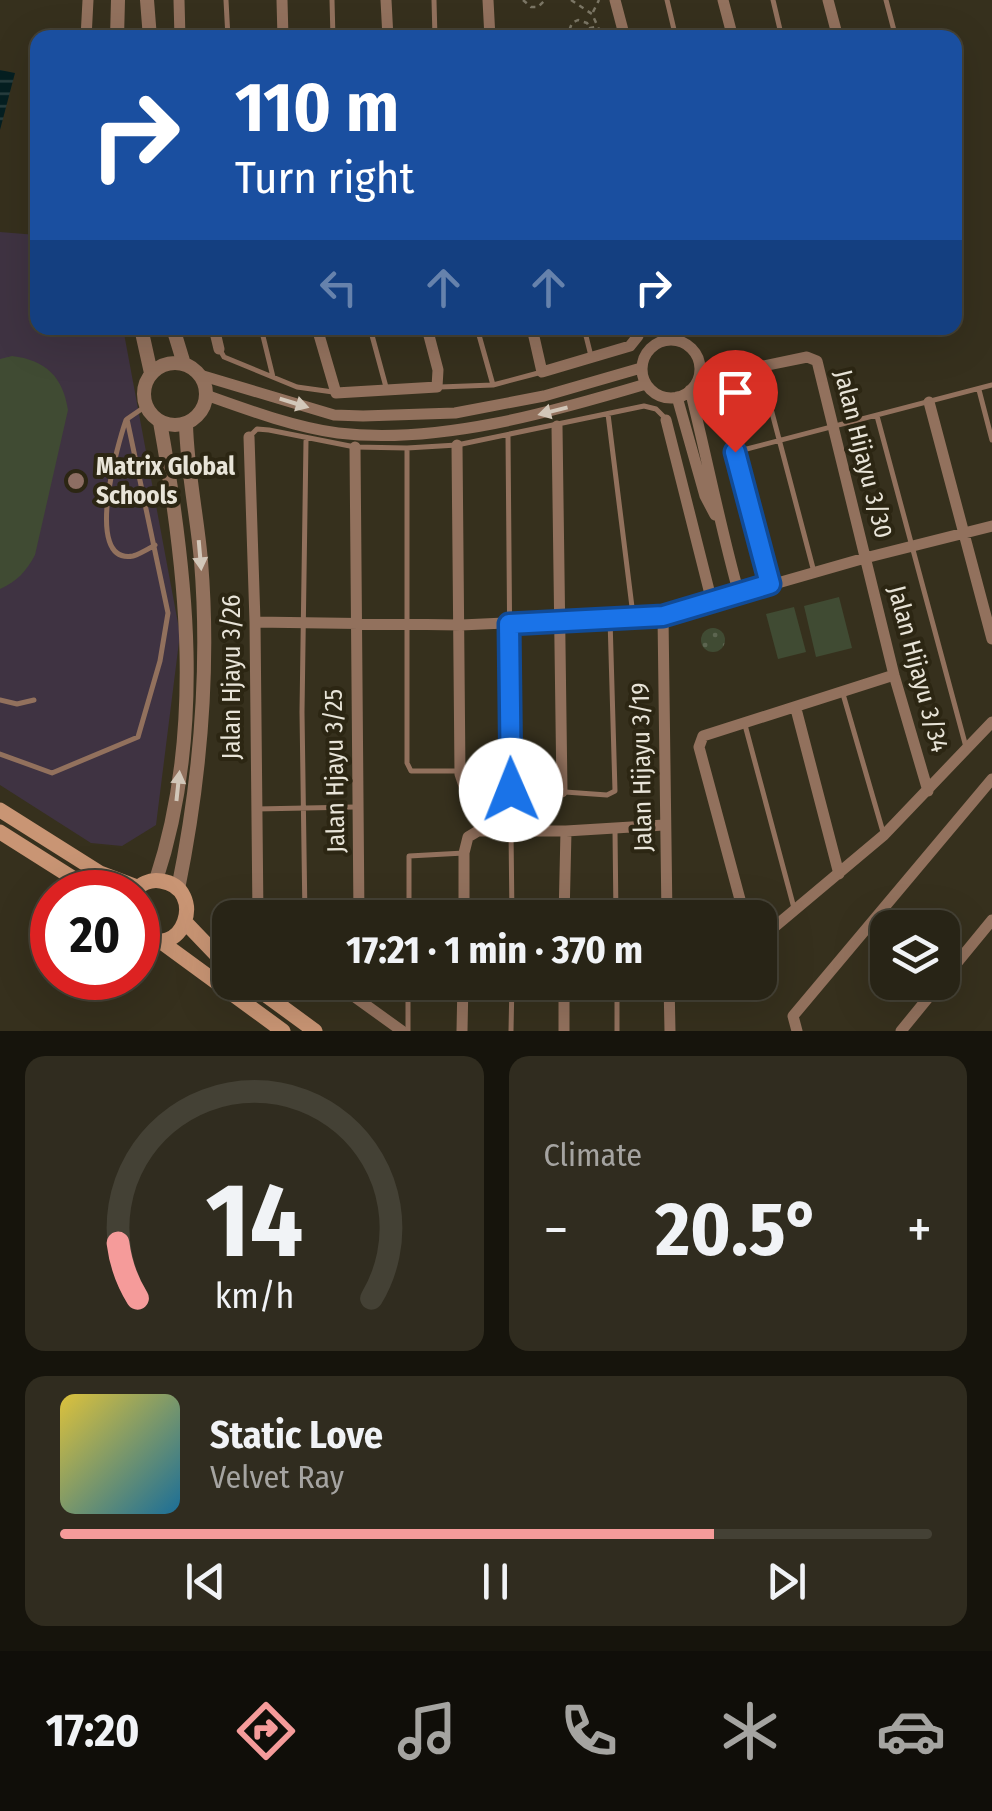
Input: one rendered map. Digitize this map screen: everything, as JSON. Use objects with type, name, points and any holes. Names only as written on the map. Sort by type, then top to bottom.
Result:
[{"type":"main road","points":[[0,810],[95,870]]},
{"type":"main road","points":[[0,832],[60,870]]},
{"type":"main road","points":[[160,882],[178,889],[186,904],[185,922],[176,935],[160,941]]},
{"type":"main road","points":[[185,922],[212,950]]},
{"type":"main road","points":[[160,941],[283,1031]]},
{"type":"main road","points":[[273,1000],[315,1031]]},
{"type":"street","points":[[86,30],[88,0]]},
{"type":"street","points":[[117,30],[118,0]]},
{"type":"street","points":[[146,0],[149,30]]},
{"type":"street","points":[[179,0],[180,30]]},
{"type":"street","points":[[282,0],[283,30]]},
{"type":"street","points":[[386,0],[388,30]]},
{"type":"street","points":[[488,0],[490,30]]},
{"type":"street","points":[[615,0],[623,30]]},
{"type":"street","points":[[723,0],[731,30]]},
{"type":"street","points":[[828,0],[836,30]]},
{"type":"street","points":[[143,335],[151,373],[144,389],[146,406],[160,422],[186,424],[200,412],[206,395],[200,375]]},
{"type":"street","points":[[175,335],[184,364]]},
{"type":"street","points":[[216,335],[219,349]]},
{"type":"street","points":[[319,335],[336,392],[437,387],[438,370],[429,335]]},
{"type":"street","points":[[534,335],[542,372],[630,346],[638,335]]},
{"type":"street","points":[[658,335],[660,342]]},
{"type":"street","points":[[683,335],[686,344]]},
{"type":"street","points":[[677,340],[686,344],[700,366],[700,375],[690,390],[677,397],[660,396],[646,384],[642,368],[646,353],[660,342],[677,340]]},
{"type":"street","name":"Jalan Hijayu 3/30","points":[[760,366],[798,357],[817,361],[866,558]]},
{"type":"street","points":[[151,373],[166,364],[184,364],[200,375],[334,415],[364,416],[454,413],[544,396],[642,368]]},
{"type":"street","points":[[760,366],[734,372],[726,382],[722,405],[770,584]]},
{"type":"street","points":[[206,395],[253,412],[336,432],[366,434],[456,430],[552,412],[646,384]]},
{"type":"street","points":[[690,390],[719,524],[739,594]]},
{"type":"street","points":[[677,397],[706,496],[719,524]]},
{"type":"street","points":[[929,402],[992,640]]},
{"type":"street","points":[[666,420],[712,602]]},
{"type":"street","points":[[159,870],[178,793],[187,630],[180,541],[160,422]]},
{"type":"street","points":[[178,889],[198,780],[204,655],[201,561],[186,424]]},
{"type":"street","points":[[456,445],[460,772],[464,786],[562,792],[557,426]]},
{"type":"street","name":"Jalan Hjayu 3/26","points":[[249,437],[258,900]]},
{"type":"street","name":"Jalan Hjayu 3/25","points":[[355,447],[358,900]]},
{"type":"street","points":[[255,622],[461,625],[663,616],[992,526]]},
{"type":"street","name":"Jalan Hijayu 3/34","points":[[866,558],[894,675],[928,791]]},
{"type":"street","name":"Jalan Hijayu 3/19","points":[[663,616],[666,900]]},
{"type":"street","points":[[739,900],[699,747],[703,736],[894,675]]},
{"type":"street","points":[[796,709],[840,874]]},
{"type":"street","points":[[777,923],[884,835],[992,722]]},
{"type":"street","points":[[798,1031],[793,1016],[992,779]]},
{"type":"street","points":[[464,900],[464,853],[468,837],[478,831],[566,832],[664,825]]},
{"type":"street","points":[[564,900],[566,832]]},
{"type":"street","points":[[960,960],[992,920]]},
{"type":"street","points":[[359,1000],[405,1031]]},
{"type":"street","points":[[462,1031],[463,1000]]},
{"type":"street","points":[[564,1000],[564,1031]]},
{"type":"street","points":[[669,1000],[670,1031]]},
{"type":"street","points":[[901,1031],[927,1000]]},
{"type":"lane","points":[[226,0],[228,30]]},
{"type":"lane","points":[[332,0],[333,30]]},
{"type":"lane","points":[[434,0],[435,30]]},
{"type":"lane","points":[[667,0],[674,30]]},
{"type":"lane","points":[[773,0],[780,30]]},
{"type":"lane","points":[[886,0],[894,30]]},
{"type":"lane","points":[[262,335],[273,377]]},
{"type":"lane","points":[[372,335],[386,390]]},
{"type":"lane","points":[[480,335],[492,385]]},
{"type":"lane","points":[[586,335],[592,359]]},
{"type":"lane","points":[[219,349],[224,357],[297,387],[336,392]]},
{"type":"lane","points":[[760,366],[814,572]]},
{"type":"lane","points":[[437,387],[492,385],[542,372]]},
{"type":"lane","points":[[735,452],[992,385]]},
{"type":"lane","points":[[978,388],[992,440]]},
{"type":"lane","points":[[146,406],[127,419],[115,454],[106,528],[113,547],[125,555],[134,556],[154,546]]},
{"type":"lane","points":[[249,437],[257,430],[269,430],[355,447],[407,448],[508,436],[644,406],[656,408],[666,420]]},
{"type":"lane","points":[[608,414],[634,618]]},
{"type":"lane","points":[[877,416],[966,747]]},
{"type":"lane","points":[[0,754],[52,773],[138,737],[160,660],[168,613],[127,419]]},
{"type":"lane","points":[[508,436],[511,790]]},
{"type":"lane","points":[[305,900],[306,440]]},
{"type":"lane","points":[[407,448],[408,769],[460,772]]},
{"type":"lane","points":[[562,792],[607,795],[614,790],[610,619]]},
{"type":"lane","points":[[843,693],[884,835]]},
{"type":"lane","points":[[0,700],[17,704],[34,700]]},
{"type":"lane","points":[[745,724],[795,910]]},
{"type":"lane","points":[[255,808],[358,807]]},
{"type":"lane","points":[[615,828],[616,900]]},
{"type":"lane","points":[[511,831],[512,900]]},
{"type":"lane","points":[[409,900],[410,856],[464,853]]},
{"type":"lane","points":[[405,1031],[407,1000]]},
{"type":"lane","points":[[511,1031],[512,1000]]},
{"type":"lane","points":[[617,1000],[617,1031]]},
{"type":"path","points":[[523,0],[538,8],[545,0]]},
{"type":"path","points":[[571,0],[592,14],[599,30]]},
{"type":"path","points":[[592,14],[599,0]]},
{"type":"path","points":[[569,30],[578,20],[587,22],[590,28],[597,26]]},
{"type":"shaded area","name":"Matrix Global Schools","points":[[0,232],[30,234],[30,335],[124,335],[180,634],[156,825],[122,846],[91,843],[0,785]]},
{"type":"green space","points":[[12,356],[34,361],[51,372],[62,388],[68,410],[35,555],[20,575],[0,589],[0,359]]},
{"type":"green space","points":[[839,597],[852,648],[816,657],[804,606]]},
{"type":"green space","points":[[794,607],[806,652],[778,659],[766,614]]},
{"type":"green space","points":[[713,628],[725,640],[713,652],[701,640]]},
{"type":"water","points":[[0,70],[15,73],[0,130]]},
{"type":"place","name":"Matrix Global Schools","points":[[76,481]]},
{"type":"route","points":[[511,790],[509,624],[663,616],[770,584],[735,452]]}]
